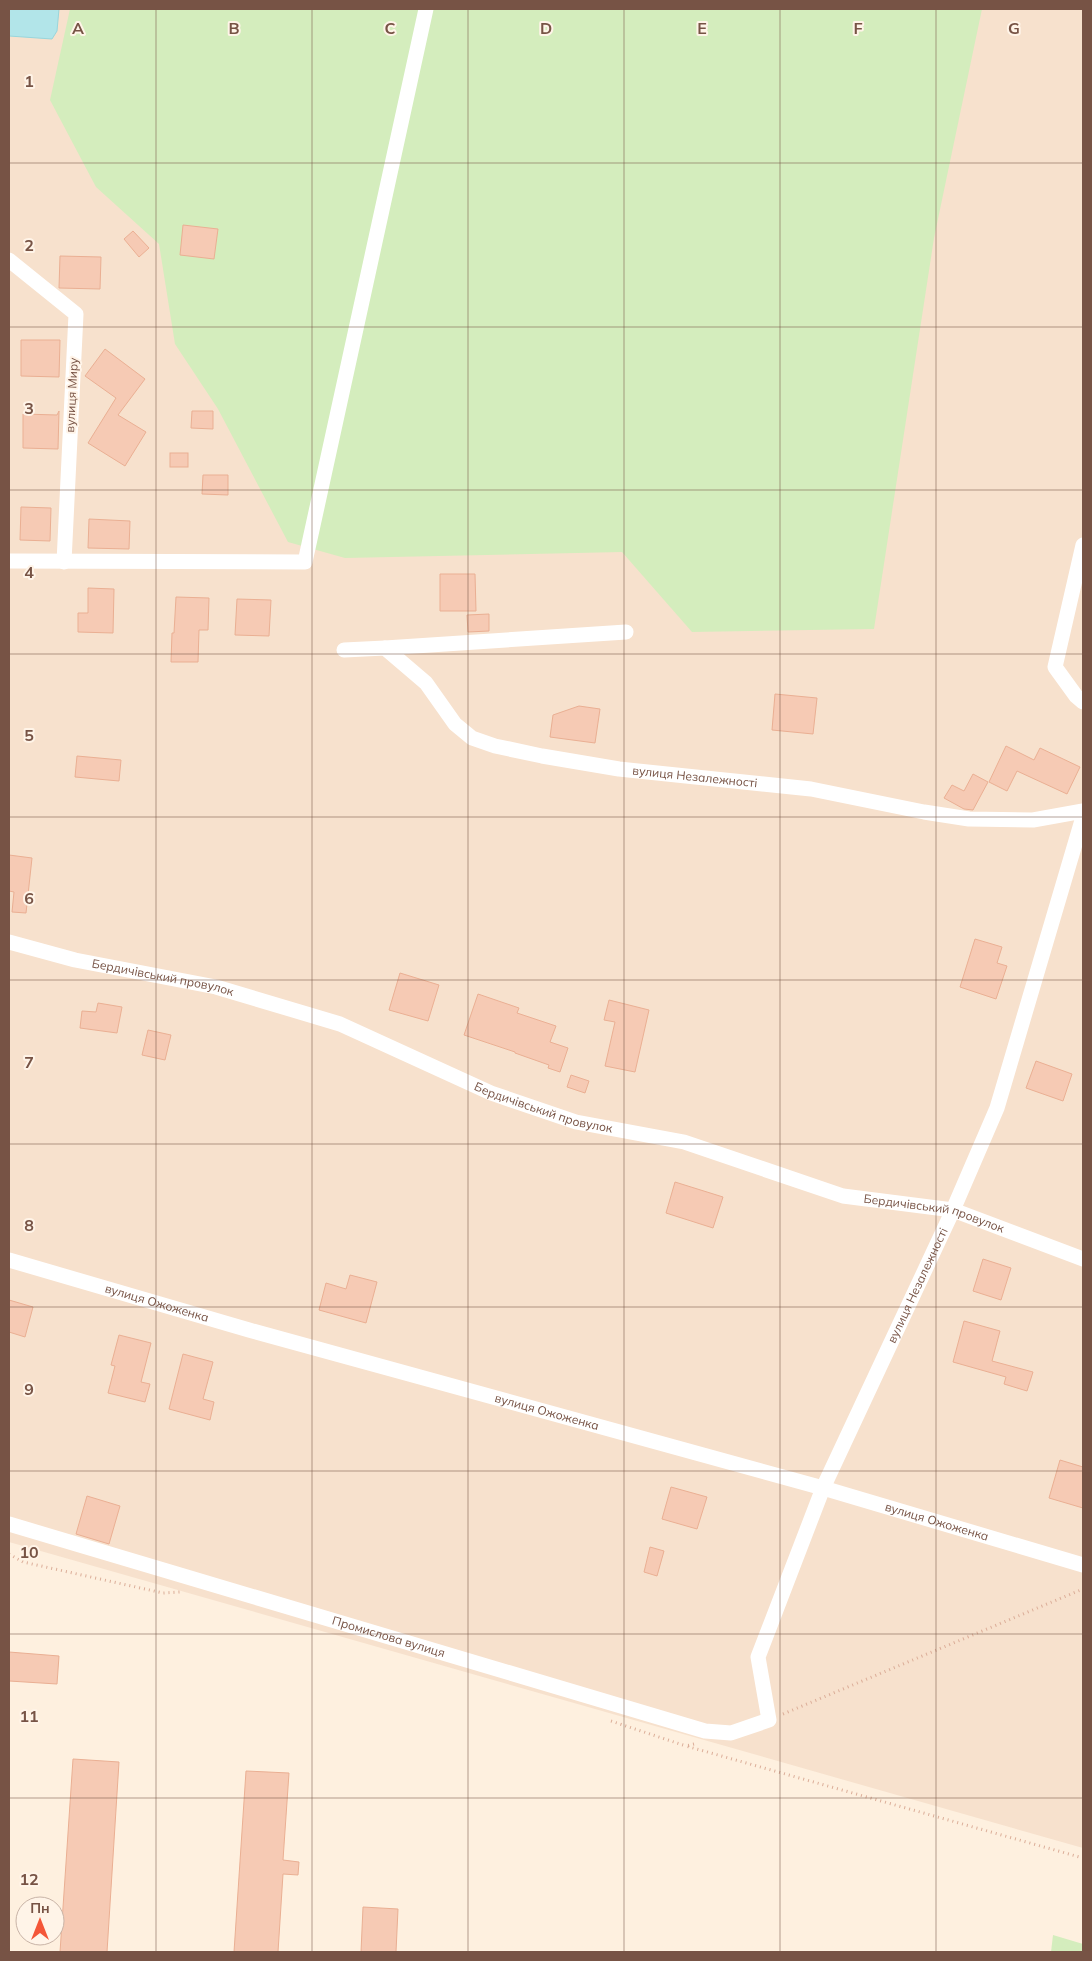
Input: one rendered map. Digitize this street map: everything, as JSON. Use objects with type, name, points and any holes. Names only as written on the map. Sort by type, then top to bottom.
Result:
[{"type":"street","points":[[9,560],[64,562],[305,562],[426,9]]},
{"type":"street","name":"вулиця Миру","points":[[9,260],[76,314],[64,562]]},
{"type":"street","points":[[1083,545],[1055,667],[1076,696],[1083,702]]},
{"type":"street","points":[[344,650],[626,632]]},
{"type":"street","name":"вулиця Незалежності","points":[[385,648],[426,684],[455,724],[472,738],[495,746],[620,769],[811,789],[924,812],[969,819],[1033,820],[1083,812]]},
{"type":"street","name":"вулиця Незалежності","points":[[768,1720],[758,1657],[823,1488],[953,1210],[997,1108],[1083,817]]},
{"type":"street","name":"Бердичівський провулок","points":[[9,942],[75,960],[216,986],[340,1024],[491,1093],[576,1122],[684,1142],[843,1196],[953,1210],[1083,1258]]},
{"type":"street","name":"вулиця Ожоженка","points":[[9,1260],[249,1330],[823,1488],[1083,1565]]},
{"type":"street","name":"Промислова вулиця","points":[[9,1524],[705,1731],[731,1732],[768,1720]]},
{"type":"path","points":[[9,1554],[23,1562],[163,1593],[183,1591]]},
{"type":"path","points":[[768,1720],[1083,1590]]},
{"type":"path","points":[[695,1744],[686,1746],[1083,1858]]},
{"type":"shaded area","points":[[9,9],[1083,9],[1083,1848],[9,1542]]},
{"type":"green space","points":[[70,9],[982,9],[934,238],[874,629],[692,632],[622,552],[345,558],[288,542],[218,409],[175,344],[159,244],[96,187],[50,100]]},
{"type":"green space","points":[[1053,1935],[1083,1944],[1083,1952],[1051,1952]]},
{"type":"water","points":[[9,9],[59,9],[57,31],[52,39],[9,36]]},
{"type":"building","points":[[183,225],[218,229],[214,259],[180,255]]},
{"type":"building","points":[[133,231],[149,248],[139,257],[124,239]]},
{"type":"building","points":[[60,256],[101,257],[100,289],[59,288]]},
{"type":"building","points":[[21,340],[60,340],[59,377],[21,376]]},
{"type":"building","points":[[105,349],[145,379],[118,415],[146,432],[125,466],[88,443],[116,398],[85,376]]},
{"type":"building","points":[[59,411],[58,449],[23,448],[23,414],[57,415]]},
{"type":"building","points":[[192,411],[213,411],[213,429],[191,428]]},
{"type":"building","points":[[170,453],[188,453],[188,467],[170,467]]},
{"type":"building","points":[[203,475],[228,475],[228,495],[202,494]]},
{"type":"building","points":[[21,507],[51,508],[50,541],[20,540]]},
{"type":"building","points":[[89,519],[130,521],[129,549],[88,548]]},
{"type":"building","points":[[440,574],[475,574],[476,611],[440,611]]},
{"type":"building","points":[[88,588],[114,589],[113,633],[78,632],[78,613],[88,613]]},
{"type":"building","points":[[176,597],[209,598],[208,630],[199,630],[198,662],[171,662]]},
{"type":"building","points":[[237,599],[271,600],[269,636],[235,635]]},
{"type":"building","points":[[489,614],[489,631],[468,632],[467,615]]},
{"type":"building","points":[[775,694],[817,698],[813,734],[772,730]]},
{"type":"building","points":[[579,706],[600,709],[595,743],[550,737],[553,715]]},
{"type":"building","points":[[1006,746],[1034,760],[1040,748],[1080,767],[1067,794],[1017,771],[1007,791],[989,782]]},
{"type":"building","points":[[77,756],[121,760],[119,781],[75,777]]},
{"type":"building","points":[[973,774],[988,782],[973,810],[964,809],[944,798],[952,785],[964,791]]},
{"type":"building","points":[[9,855],[32,858],[26,913],[12,912],[14,892],[9,891]]},
{"type":"building","points":[[975,939],[1002,947],[997,963],[1007,966],[996,999],[960,987]]},
{"type":"building","points":[[400,973],[439,985],[428,1021],[389,1010]]},
{"type":"building","points":[[478,994],[519,1008],[517,1013],[556,1026],[550,1042],[568,1048],[560,1072],[548,1068],[549,1065],[464,1035]]},
{"type":"building","points":[[609,1000],[649,1010],[635,1072],[605,1066],[615,1022],[604,1020]]},
{"type":"building","points":[[98,1003],[122,1007],[117,1033],[80,1028],[82,1011],[96,1012]]},
{"type":"building","points":[[148,1030],[171,1035],[165,1060],[142,1055]]},
{"type":"building","points":[[1036,1061],[1072,1074],[1063,1101],[1026,1088]]},
{"type":"building","points":[[571,1075],[589,1081],[585,1093],[567,1087]]},
{"type":"building","points":[[675,1182],[723,1197],[713,1228],[666,1213]]},
{"type":"building","points":[[983,1259],[1011,1268],[1001,1300],[973,1291]]},
{"type":"building","points":[[350,1275],[377,1282],[366,1323],[319,1310],[326,1283],[346,1289]]},
{"type":"building","points":[[9,1300],[33,1307],[25,1337],[9,1332]]},
{"type":"building","points":[[964,1321],[1000,1331],[992,1361],[1033,1372],[1027,1391],[1004,1384],[1006,1377],[953,1362]]},
{"type":"building","points":[[119,1335],[151,1343],[141,1382],[150,1384],[145,1402],[108,1393],[115,1366],[111,1365]]},
{"type":"building","points":[[183,1354],[213,1362],[203,1399],[214,1402],[210,1420],[169,1409]]},
{"type":"building","points":[[1060,1460],[1083,1467],[1083,1508],[1049,1498]]},
{"type":"building","points":[[671,1487],[707,1497],[697,1529],[662,1519]]},
{"type":"building","points":[[87,1496],[120,1506],[109,1544],[76,1534]]},
{"type":"building","points":[[650,1547],[664,1551],[657,1576],[644,1572]]},
{"type":"building","points":[[9,1652],[59,1656],[57,1684],[9,1681]]},
{"type":"building","points":[[73,1759],[119,1762],[107,1952],[60,1952],[60,1946],[65,1946],[64,1896]]},
{"type":"building","points":[[246,1771],[289,1773],[283,1860],[299,1862],[298,1875],[283,1874],[278,1952],[234,1952]]},
{"type":"building","points":[[363,1907],[398,1909],[396,1952],[361,1952]]}]
